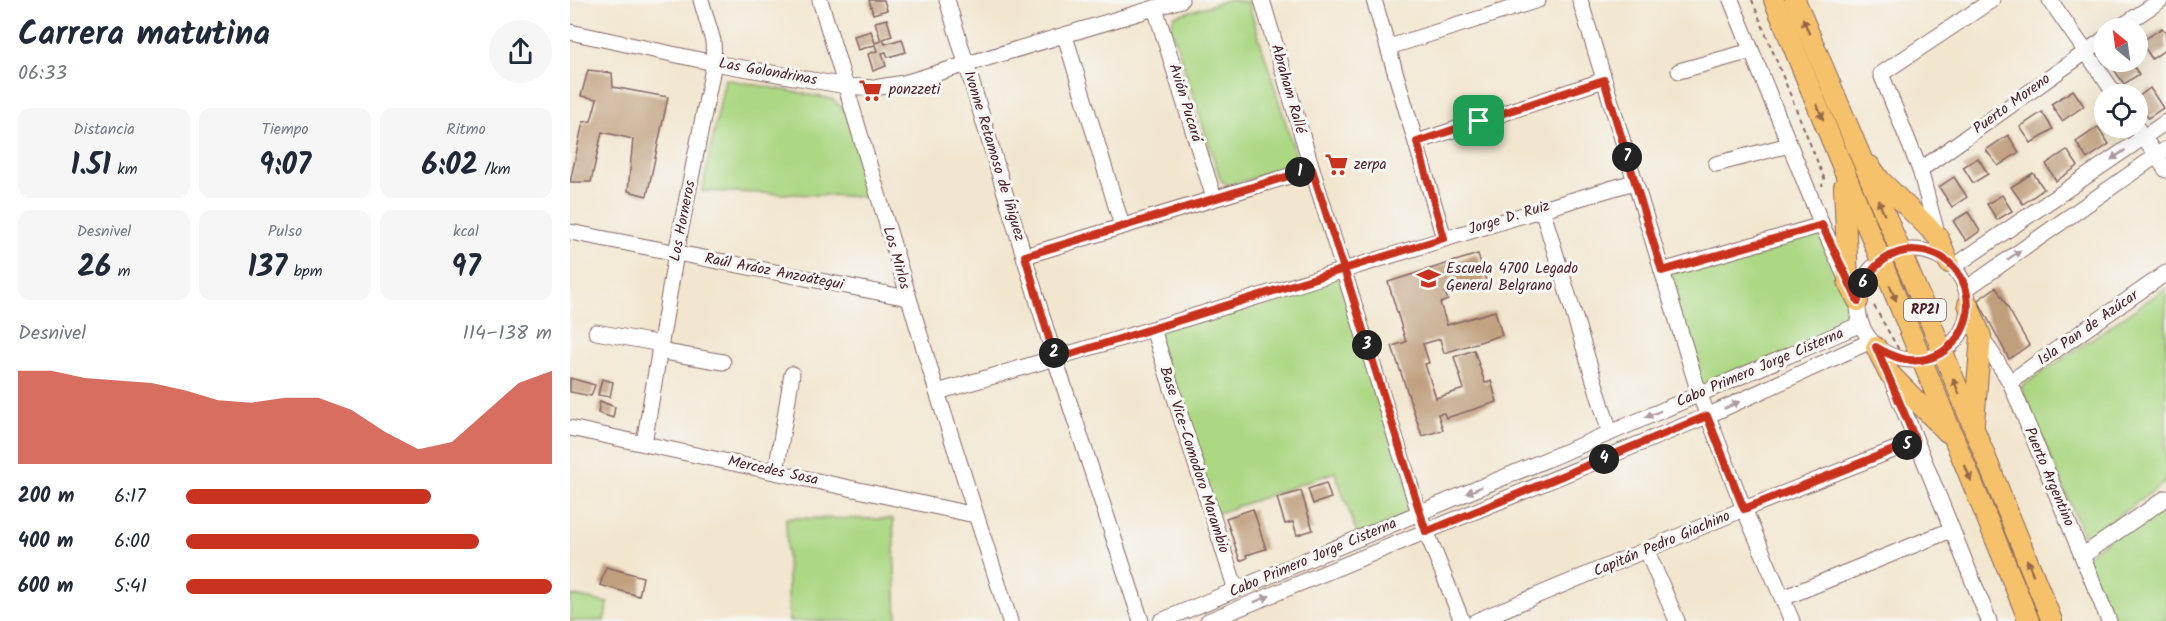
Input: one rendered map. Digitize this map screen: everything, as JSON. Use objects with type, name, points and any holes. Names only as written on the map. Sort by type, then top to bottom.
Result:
[{"type":"main road","name":"RP21","points":[[1774,0],[1846,150],[1900,252],[2052,621]]},
{"type":"main road","name":"RP21","points":[[1795,0],[1913,360],[1954,438],[2029,621]]},
{"type":"main road","points":[[1846,150],[1938,237],[1951,265]]},
{"type":"main road","points":[[1846,150],[1846,191],[1858,301]]},
{"type":"main road","points":[[1967,296],[1981,336],[1973,429]]},
{"type":"main road","points":[[1873,344],[1888,372],[1954,438]]},
{"type":"street","name":"Los Horneros","points":[[644,443],[676,253],[714,63],[713,41],[701,0]]},
{"type":"street","name":"Los Mirlos","points":[[820,0],[908,298],[1010,621]]},
{"type":"street","name":"Ivonne Retamoso de Íñiguez","points":[[947,0],[1055,359],[1141,621]]},
{"type":"street","name":"Las Golondrinas","points":[[570,32],[714,63],[846,86],[874,88],[904,83],[1181,0]]},
{"type":"street","name":"Abraham Rallé","points":[[1262,0],[1419,513],[1462,621]]},
{"type":"street","points":[[1374,0],[1444,238]]},
{"type":"street","points":[[1389,47],[1538,0]]},
{"type":"street","points":[[1580,0],[1707,416],[1792,621]]},
{"type":"street","points":[[1731,0],[1822,225],[1857,279],[1880,261],[1900,252],[1917,250],[1934,254],[1951,265],[1961,277],[1967,296],[1966,323],[1957,339],[1943,352],[1913,360],[1890,356],[1873,344],[1861,324],[1858,301]]},
{"type":"street","points":[[1938,237],[1920,170],[1881,74],[1992,0]]},
{"type":"street","points":[[2050,0],[2108,84]]},
{"type":"street","points":[[2135,18],[2161,0]]},
{"type":"street","name":"Avión Pucará","points":[[1155,8],[1214,198]]},
{"type":"street","points":[[1065,36],[1122,226]]},
{"type":"street","name":"Puerto Moreno","points":[[1920,170],[2094,46]]},
{"type":"street","points":[[1679,71],[1751,51]]},
{"type":"street","points":[[1417,142],[1604,80]]},
{"type":"street","points":[[2148,129],[2166,122]]},
{"type":"street","points":[[1951,265],[2132,138]]},
{"type":"street","points":[[2147,138],[2161,152],[2166,170]]},
{"type":"street","points":[[1716,164],[1789,145]]},
{"type":"street","points":[[1967,296],[2161,152]]},
{"type":"street","points":[[1025,256],[1312,169]]},
{"type":"street","name":"Jorge D. Ruiz","points":[[937,392],[1055,359],[1542,208],[1635,182]]},
{"type":"street","points":[[1542,208],[1610,433]]},
{"type":"street","points":[[1662,271],[1822,225]]},
{"type":"street","name":"Raúl Aráoz Anzoátegui","points":[[570,232],[908,298]]},
{"type":"street","name":"Isla Pan de Azúcar","points":[[2010,382],[2166,273]]},
{"type":"street","name":"Cabo Primero Jorge Cisterna","points":[[1161,621],[1610,433],[1861,324]]},
{"type":"street","name":"Base Vice-Comodoro Marambio","points":[[1153,329],[1236,590]]},
{"type":"street","points":[[596,332],[723,362]]},
{"type":"street","name":"Puerto Argentino","points":[[1981,336],[2010,382],[2109,621]]},
{"type":"street","name":"Cabo Primero Jorge Cisterna","points":[[1208,621],[1707,416],[1873,344]]},
{"type":"street","points":[[1888,372],[1989,621]]},
{"type":"street","points":[[776,472],[792,374]]},
{"type":"street","name":"Mercedes Sosa","points":[[570,428],[975,515]]},
{"type":"street","name":"Capitán Pedro Giachino","points":[[1476,621],[1744,509],[1916,441]]},
{"type":"street","points":[[2082,556],[2166,498]]},
{"type":"street","points":[[1783,598],[1951,530]]},
{"type":"street","points":[[1647,551],[1677,621]]},
{"type":"path","points":[[1752,0],[1824,178],[1821,188]]},
{"type":"path","points":[[1857,279],[1890,336],[1913,360]]},
{"type":"green space","points":[[1228,0],[1248,2],[1296,156],[1291,167],[1229,185],[1221,181],[1171,27],[1174,16]]},
{"type":"green space","points":[[725,79],[832,99],[845,110],[874,197],[702,191]]},
{"type":"green space","points":[[1821,226],[1856,301],[1859,324],[1699,393],[1664,272]]},
{"type":"green space","points":[[1344,270],[1416,512],[1358,536],[1335,472],[1213,515],[1154,329]]},
{"type":"green space","points":[[2166,288],[2166,482],[2085,539],[2021,387]]},
{"type":"green space","points":[[2166,499],[2166,621],[2111,621],[2085,556]]},
{"type":"green space","points":[[786,518],[893,519],[897,621],[789,621]]},
{"type":"green space","points":[[570,595],[608,603],[604,621],[570,621]]},
{"type":"building","points":[[869,0],[884,0],[887,10],[873,14]]},
{"type":"building","points":[[887,19],[892,36],[883,39],[885,44],[902,39],[906,52],[888,57],[886,52],[882,53],[886,66],[873,71],[868,54],[877,51],[875,45],[858,50],[854,36],[871,31],[875,43],[881,41],[875,22]]},
{"type":"building","points":[[2162,28],[2166,33],[2166,49],[2152,59],[2148,53],[2148,37]]},
{"type":"building","points":[[588,70],[612,73],[613,87],[668,97],[647,196],[628,191],[633,139],[602,132],[591,182],[570,182],[583,122],[591,121],[597,99],[581,96]]},
{"type":"building","points":[[2116,72],[2138,72],[2139,74],[2124,84]]},
{"type":"building","points":[[2150,88],[2163,108],[2148,118],[2148,90]]},
{"type":"building","points":[[2073,90],[2084,106],[2062,121],[2051,104]]},
{"type":"building","points":[[2042,112],[2053,129],[2031,143],[2020,127]]},
{"type":"building","points":[[2094,130],[2094,138],[2105,138],[2109,144],[2087,159],[2076,142]]},
{"type":"building","points":[[2008,135],[2019,152],[1998,166],[1986,150]]},
{"type":"building","points":[[2067,150],[2078,166],[2056,181],[2046,164]]},
{"type":"building","points":[[1978,158],[1988,174],[1973,183],[1963,167]]},
{"type":"building","points":[[2033,173],[2044,189],[2023,204],[2011,187]]},
{"type":"building","points":[[1954,177],[1967,197],[1952,207],[1939,187]]},
{"type":"building","points":[[2002,195],[2012,211],[1997,220],[1987,204]]},
{"type":"building","points":[[1968,212],[1980,231],[1966,241],[1953,221]]},
{"type":"building","points":[[1478,254],[1486,281],[1445,293],[1448,300],[1440,303],[1447,325],[1495,311],[1502,335],[1444,353],[1440,339],[1423,344],[1429,363],[1425,364],[1436,398],[1464,389],[1454,357],[1474,350],[1485,383],[1491,381],[1497,402],[1446,418],[1444,413],[1438,414],[1443,430],[1422,436],[1392,346],[1406,342],[1388,282]]},
{"type":"building","points":[[1996,287],[2029,345],[2009,359],[1978,300]]},
{"type":"building","points":[[570,378],[595,385],[591,396],[570,392]]},
{"type":"building","points":[[602,379],[613,382],[610,397],[598,395]]},
{"type":"building","points":[[600,401],[615,407],[613,418],[598,413]]},
{"type":"building","points":[[1326,483],[1331,498],[1313,504],[1308,489]]},
{"type":"building","points":[[1301,491],[1313,530],[1297,535],[1293,522],[1285,524],[1277,498]]},
{"type":"building","points":[[1253,509],[1266,549],[1246,555],[1247,558],[1240,561],[1226,518]]},
{"type":"building","points":[[606,567],[643,577],[639,596],[600,585]]},
{"type":"place","name":"ponzzeti","points":[[871,90]]},
{"type":"place","name":"zerpa","points":[[1336,165]]},
{"type":"place","name":"Escuela 4700 Legado General Belgrano","points":[[1428,278]]},
{"type":"route","points":[[1479,121],[1417,142],[1444,238],[1344,269],[1312,169],[1025,256],[1055,359],[1344,269],[1426,532],[1707,416],[1744,509],[1916,441],[1876,347],[1890,356],[1905,360],[1921,360],[1943,352],[1957,339],[1966,323],[1968,304],[1966,289],[1961,277],[1949,263],[1934,254],[1917,250],[1890,255],[1869,272],[1861,286],[1858,301],[1822,225],[1662,271],[1604,80],[1479,121]]}]
